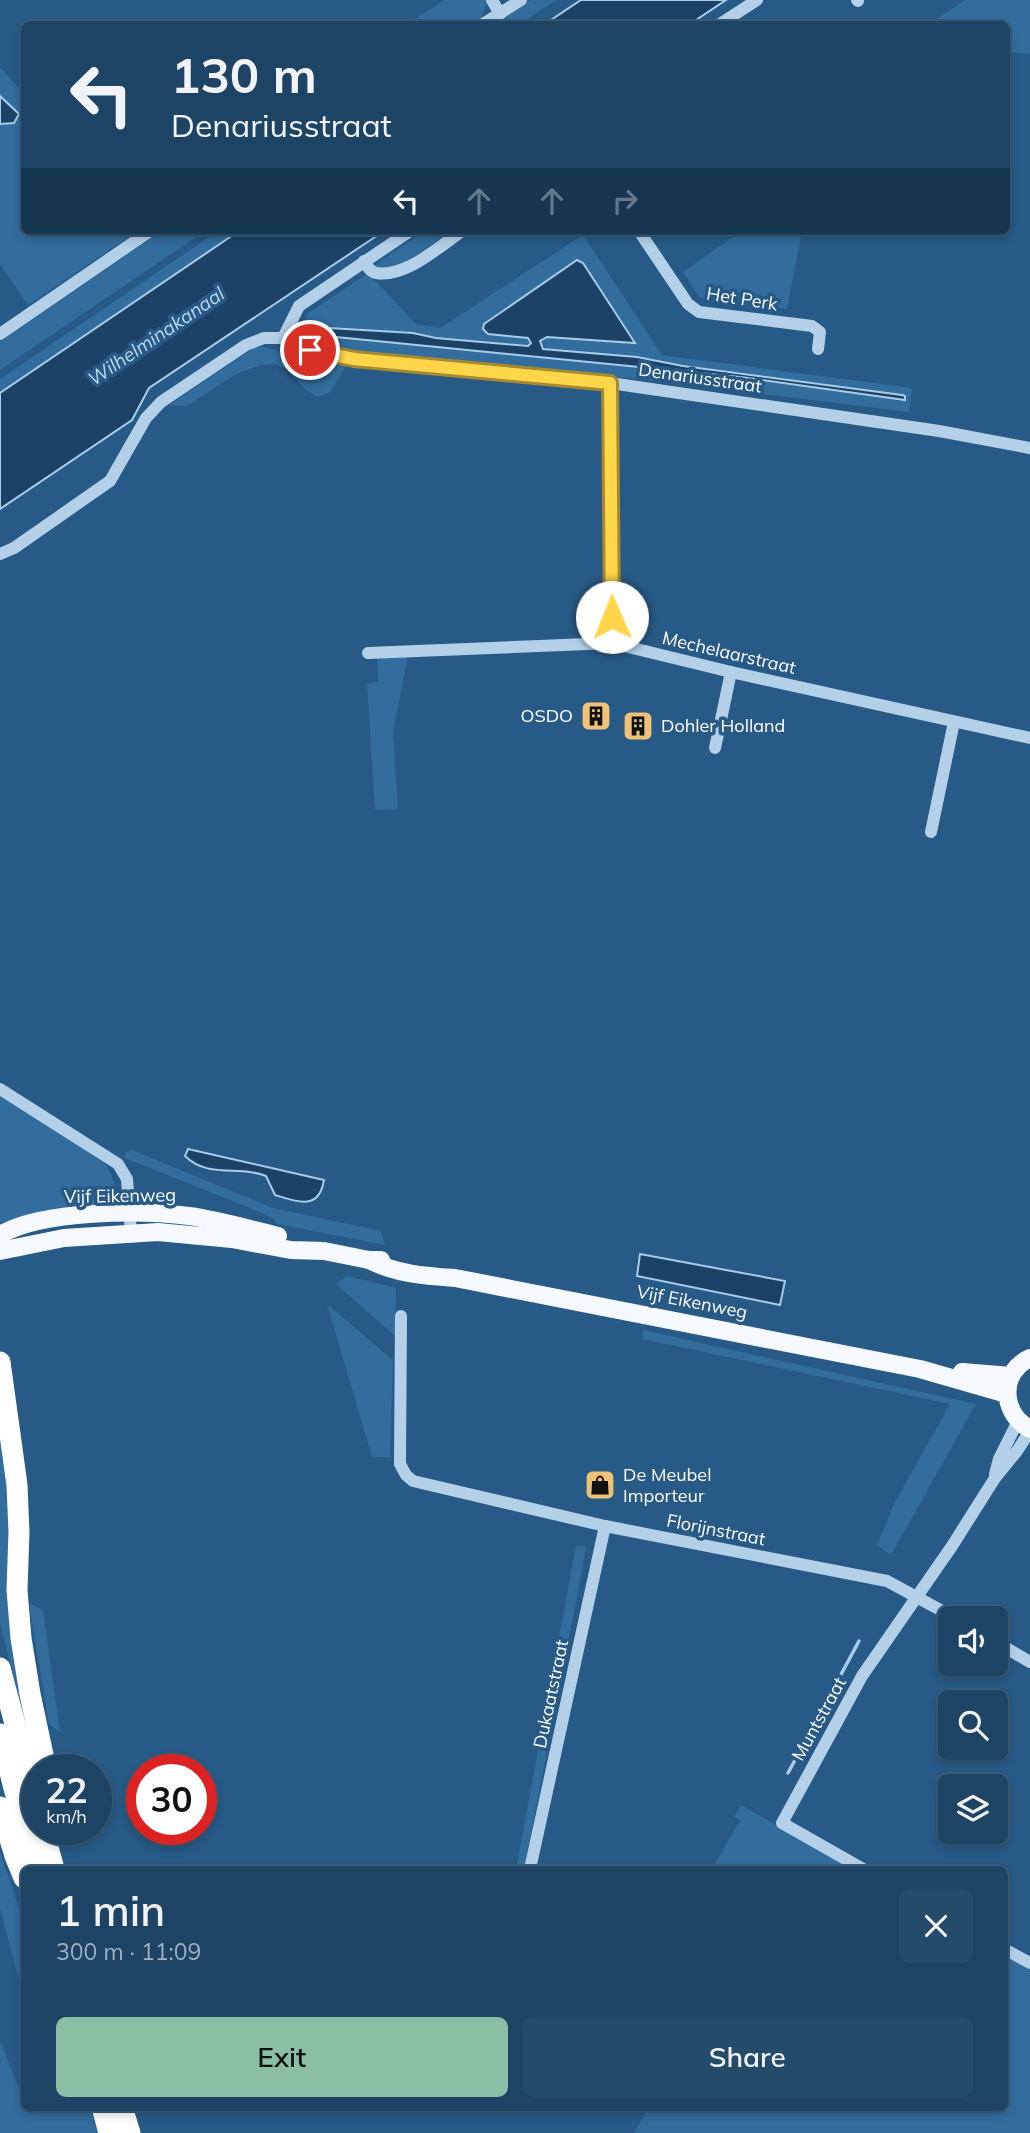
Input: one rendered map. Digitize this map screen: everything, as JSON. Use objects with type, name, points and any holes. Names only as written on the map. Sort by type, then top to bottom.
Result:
[{"type":"highway","points":[[0,1362],[17,1485],[17,1590],[22,1638],[43,1754]]},
{"type":"highway","points":[[0,1668],[23,1754]]},
{"type":"highway","points":[[0,1734],[34,1866]]},
{"type":"highway","points":[[0,1807],[21,1871]]},
{"type":"highway","points":[[47,1845],[53,1866]]},
{"type":"highway","points":[[61,1845],[65,1866]]},
{"type":"highway","points":[[103,2111],[109,2133]]},
{"type":"highway","points":[[123,2111],[130,2133]]},
{"type":"main road","name":"Vijf Eikenweg","points":[[0,1235],[11,1228],[48,1220],[129,1213],[192,1216],[297,1241],[324,1251],[369,1260],[390,1259],[423,1266],[455,1278],[920,1369],[1007,1394]]},
{"type":"main road","name":"Vijf Eikenweg","points":[[0,1251],[64,1238],[131,1233],[186,1234],[291,1250],[324,1251]]},
{"type":"main road","points":[[1026,1427],[1008,1404],[1007,1394],[1011,1376],[1017,1367],[1030,1358]]},
{"type":"main road","name":"Vijf Eikenweg","points":[[920,1369],[1011,1376]]},
{"type":"street","points":[[492,0],[500,14]]},
{"type":"street","points":[[725,21],[757,0]]},
{"type":"street","points":[[488,21],[515,2]]},
{"type":"street","points":[[0,334],[144,235]]},
{"type":"street","points":[[0,554],[14,548],[110,481],[146,418],[161,402],[253,341],[283,338],[299,306],[404,235]]},
{"type":"street","points":[[364,261],[370,270],[376,273],[405,270],[456,235]]},
{"type":"street","name":"Het Perk","points":[[642,235],[688,304],[699,312],[811,327],[820,332],[818,349]]},
{"type":"street","name":"Denariusstraat","points":[[283,338],[322,354],[354,359],[610,383],[939,430],[1030,448]]},
{"type":"street","points":[[610,383],[612,643]]},
{"type":"street","name":"Mechelaarstraat","points":[[368,653],[612,643],[1030,738]]},
{"type":"street","points":[[715,748],[732,672]]},
{"type":"street","points":[[931,832],[954,722]]},
{"type":"street","points":[[0,1089],[118,1164],[127,1179],[131,1233]]},
{"type":"street","name":"Florijnstraat","points":[[401,1316],[400,1464],[405,1475],[413,1482],[605,1525],[887,1581],[917,1595]]},
{"type":"street","points":[[938,1608],[917,1595],[995,1478],[999,1459],[1026,1427]]},
{"type":"street","name":"Dukaatstraat","points":[[531,1866],[605,1525]]},
{"type":"street","name":"Muntstraat","points":[[858,1866],[782,1823],[862,1676],[917,1595]]},
{"type":"street","points":[[1008,1649],[1030,1662]]},
{"type":"street","points":[[1008,1951],[1030,1963]]},
{"type":"shaded area","points":[[444,0],[485,0],[487,3],[478,21],[412,21]]},
{"type":"shaded area","points":[[530,0],[556,0],[524,21],[498,21]]},
{"type":"shaded area","points":[[965,0],[1030,0],[1030,54],[1010,52],[1010,21],[934,21]]},
{"type":"shaded area","points":[[0,67],[21,91],[21,235],[132,235],[28,305],[0,264],[0,124],[14,123],[19,114],[0,96]]},
{"type":"shaded area","points":[[156,235],[199,235],[0,370],[0,342]]},
{"type":"shaded area","points":[[212,235],[233,235],[0,393],[0,379]]},
{"type":"shaded area","points":[[419,235],[445,235],[399,267],[378,271],[373,266]]},
{"type":"shaded area","points":[[583,235],[662,355],[912,388],[909,412],[656,381],[353,350],[319,345],[303,333],[307,314],[368,273],[416,324],[440,328]],"holes":[[[572,262],[583,263],[635,342],[633,344],[547,337],[540,341],[543,349],[637,357],[683,366],[902,395],[901,401],[740,377],[325,335],[329,328],[413,333],[436,338],[529,345],[531,340],[528,338],[484,324]]]},
{"type":"shaded area","points":[[735,235],[801,235],[787,309],[699,297],[683,272]]},
{"type":"shaded area","points":[[257,346],[346,366],[330,392],[318,397],[306,390],[288,370],[276,364],[261,365],[236,374],[187,406],[169,405]]},
{"type":"shaded area","points":[[408,655],[393,733],[398,809],[375,810],[367,683],[378,682],[377,656]]},
{"type":"shaded area","points":[[0,1089],[107,1166],[117,1189],[118,1204],[71,1208],[0,1223]]},
{"type":"shaded area","points":[[132,1150],[273,1208],[381,1231],[385,1245],[277,1224],[272,1218],[250,1208],[125,1158],[125,1153]]},
{"type":"shaded area","points":[[347,1276],[396,1288],[395,1336],[336,1284]]},
{"type":"shaded area","points":[[327,1304],[393,1360],[390,1457],[372,1457]]},
{"type":"shaded area","points":[[643,1330],[976,1404],[891,1555],[877,1545],[895,1502],[950,1404],[642,1339]]},
{"type":"shaded area","points":[[0,1410],[35,1754],[0,1623]]},
{"type":"shaded area","points":[[576,1546],[586,1546],[525,1866],[517,1866]]},
{"type":"shaded area","points":[[29,1603],[43,1610],[60,1732],[49,1724]]},
{"type":"shaded area","points":[[741,1805],[848,1866],[714,1866],[740,1820],[734,1817]]},
{"type":"shaded area","points":[[0,1851],[21,1915],[21,1987],[0,1908]]},
{"type":"shaded area","points":[[1008,1958],[1030,1970],[1030,2133],[634,2133],[647,2111],[1008,2111]]},
{"type":"shaded area","points":[[0,2041],[21,2094],[21,2111],[28,2111],[29,2114],[40,2111],[91,2111],[98,2133],[0,2133]]},
{"type":"water","points":[[581,0],[726,0],[694,21],[550,21]]},
{"type":"water","points":[[0,96],[19,114],[14,123],[0,124]]},
{"type":"water","name":"Wilhelminakanaal","points":[[233,235],[378,235],[149,388],[132,420],[0,509],[0,393]]},
{"type":"water","points":[[577,260],[583,263],[635,343],[547,337],[540,341],[543,349],[637,357],[683,366],[902,395],[905,400],[740,377],[326,336],[324,332],[329,328],[413,333],[436,338],[528,346],[531,343],[528,338],[488,334],[483,329],[484,324]]},
{"type":"water","points":[[188,1149],[324,1180],[317,1196],[306,1202],[299,1202],[275,1195],[266,1176],[246,1171],[214,1170],[194,1163],[185,1156]]},
{"type":"water","points":[[640,1254],[785,1281],[780,1305],[637,1276]]},
{"type":"waterway","points":[[788,1773],[859,1641]]},
{"type":"place","name":"OSDO","points":[[596,716]]},
{"type":"place","name":"Dohler Holland","points":[[638,726]]},
{"type":"place","name":"De Meubel Importeur","points":[[600,1485]]},
{"type":"route","points":[[310,350],[354,359],[610,383],[612,617]]}]
